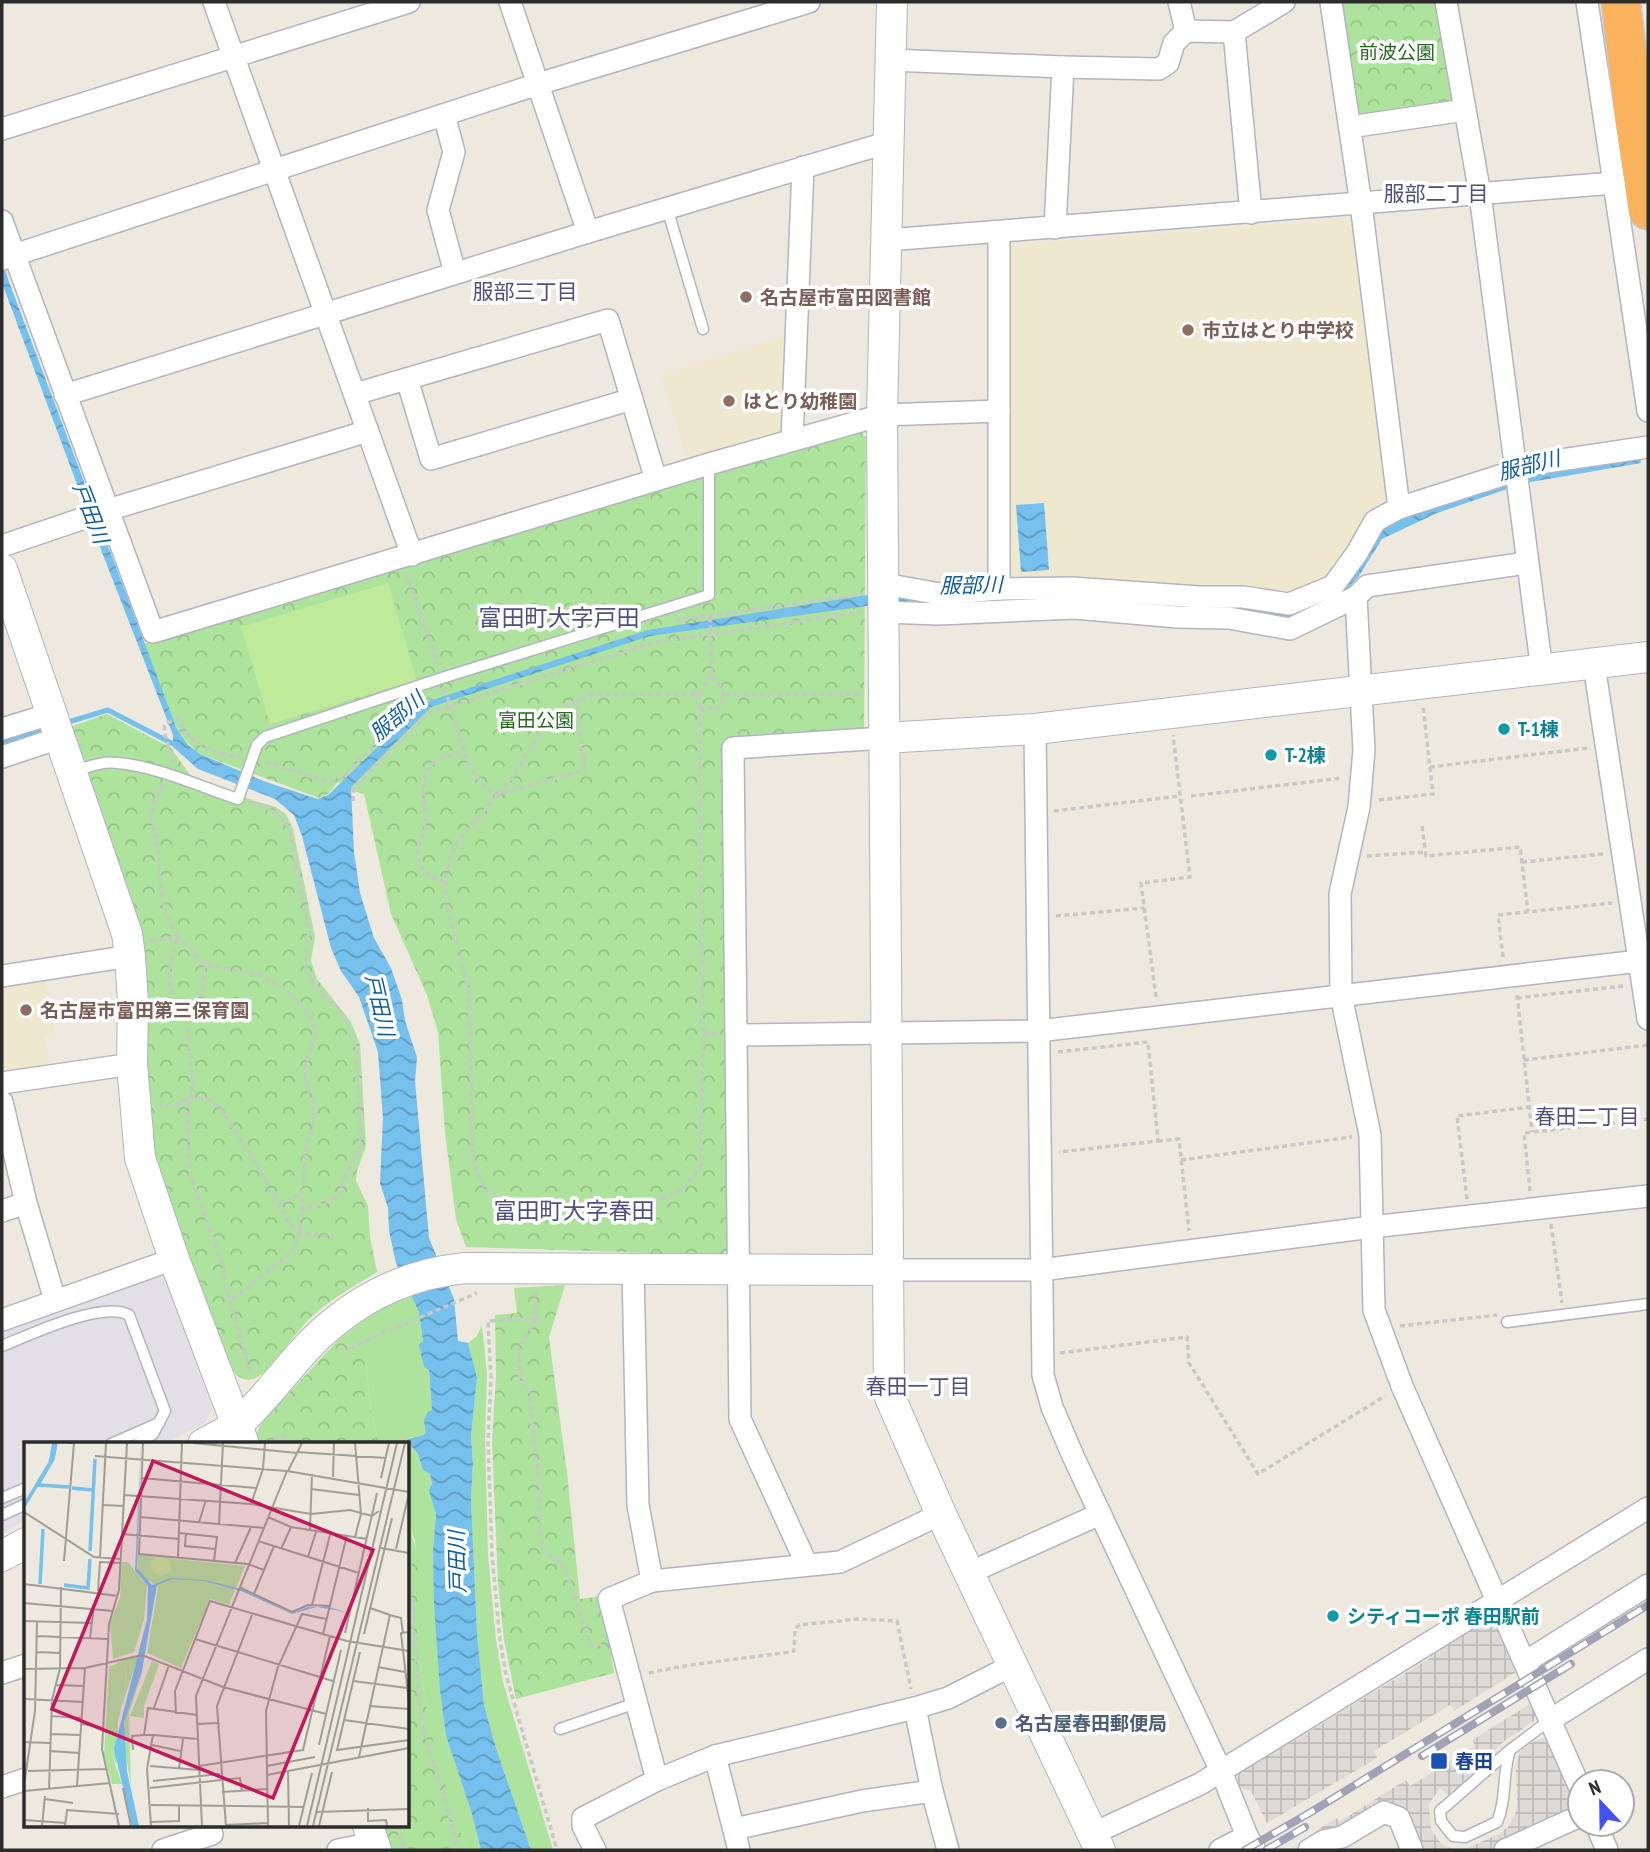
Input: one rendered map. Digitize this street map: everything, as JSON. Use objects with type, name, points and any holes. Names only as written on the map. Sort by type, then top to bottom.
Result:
[{"type":"highway","points":[[1621,2],[1641,115],[1648,210]]},
{"type":"highway","points":[[1637,2],[1648,73]]},
{"type":"street","points":[[214,2],[368,431],[406,556]]},
{"type":"street","points":[[2,129],[410,2]]},
{"type":"street","points":[[510,2],[588,232]]},
{"type":"street","points":[[7,257],[538,84],[741,11],[809,2]]},
{"type":"street","points":[[892,2],[882,415],[889,1395],[941,1514],[1096,1842],[1200,1784],[1648,1508]]},
{"type":"street","points":[[1179,2],[1186,31]]},
{"type":"street","points":[[891,60],[1159,69],[1168,63],[1174,43],[1186,31],[1234,32],[1284,2]]},
{"type":"street","points":[[1331,2],[1361,204],[1399,508]]},
{"type":"street","points":[[1447,2],[1480,194],[1542,671]]},
{"type":"street","points":[[1587,2],[1648,411]]},
{"type":"street","points":[[1234,32],[1251,213]]},
{"type":"street","points":[[1055,228],[1063,67]]},
{"type":"street","points":[[1350,127],[1465,110]]},
{"type":"street","points":[[444,115],[454,152],[438,210],[455,273]]},
{"type":"street","points":[[65,395],[588,232],[889,142]]},
{"type":"street","points":[[792,440],[803,167]]},
{"type":"street","points":[[887,240],[1615,183]]},
{"type":"street","points":[[2,221],[7,257],[65,395],[96,514],[153,632],[709,464],[882,415],[999,411]]},
{"type":"street","points":[[999,232],[999,589]]},
{"type":"street","points":[[355,394],[608,320],[656,480]]},
{"type":"street","points":[[407,379],[432,459],[632,399]]},
{"type":"street","points":[[2,546],[96,514],[368,431]]},
{"type":"street","points":[[1571,1768],[1402,1386],[1374,1310],[1370,1135],[1341,995],[1340,894],[1360,802],[1364,750],[1362,689],[1343,594],[1357,553],[1376,521],[1399,508],[1515,476],[1648,447]]},
{"type":"street","points":[[884,596],[999,589],[1072,588],[1199,597],[1242,597],[1289,604],[1343,594],[1367,586],[1527,563]]},
{"type":"street","points":[[2,569],[121,916],[130,950],[132,1065],[141,1158],[174,1259],[250,1437]]},
{"type":"street","points":[[884,596],[940,614],[1075,608],[1177,617],[1229,618],[1290,629],[1343,594]]},
{"type":"street","points":[[807,1565],[740,1419],[733,748],[1035,729],[1648,657]]},
{"type":"street","points":[[1594,665],[1630,901],[1644,961],[1643,983],[1648,1019]]},
{"type":"street","points":[[2,729],[55,726]]},
{"type":"street","points":[[2,757],[55,726]]},
{"type":"street","points":[[1035,729],[1043,1375],[1052,1407],[1221,1771],[1251,1843],[1220,1850]]},
{"type":"street","points":[[2,976],[130,950]]},
{"type":"street","points":[[737,1035],[1038,1031],[1644,961]]},
{"type":"street","points":[[2,1083],[132,1065]]},
{"type":"street","points":[[2,1102],[26,1203],[55,1300]]},
{"type":"street","points":[[216,1442],[250,1437],[332,1323],[384,1290],[438,1271],[465,1268],[1041,1270],[1372,1227],[1648,1196]]},
{"type":"street","points":[[2,1211],[26,1203]]},
{"type":"street","points":[[2,1320],[174,1259]]},
{"type":"street","points":[[633,1269],[638,1505],[652,1581]]},
{"type":"street","points":[[657,1780],[609,1599],[652,1581],[840,1562],[941,1514]]},
{"type":"street","points":[[969,1573],[1100,1514]]},
{"type":"street","points":[[2,1556],[24,1544]]},
{"type":"street","points":[[1525,1662],[1648,1585]]},
{"type":"street","points":[[1550,1720],[1648,1659]]},
{"type":"street","points":[[595,1850],[583,1826],[583,1818],[657,1780],[715,1756],[948,1698],[1012,1665]]},
{"type":"street","points":[[2,1673],[24,1666]]},
{"type":"street","points":[[915,1708],[932,1791],[948,1850]]},
{"type":"street","points":[[715,1756],[739,1850]]},
{"type":"street","points":[[2,1787],[24,1780]]},
{"type":"street","points":[[734,1829],[862,1801],[932,1791]]},
{"type":"street","points":[[1309,1850],[1324,1841],[1342,1837],[1384,1812],[1399,1818],[1412,1850]]},
{"type":"street","points":[[1506,1850],[1566,1822]]},
{"type":"street","points":[[338,1850],[378,1836]]},
{"type":"street","points":[[163,1850],[213,1837]]},
{"type":"lane","points":[[667,208],[703,329]]},
{"type":"lane","points":[[70,772],[116,762],[239,798],[257,745],[265,737],[442,678],[709,595],[709,464]]},
{"type":"lane","points":[[1507,1322],[1648,1304]]},
{"type":"lane","points":[[2,1346],[87,1314],[122,1311],[129,1315],[165,1411],[153,1434],[140,1442]]},
{"type":"lane","points":[[116,1442],[159,1423]]},
{"type":"lane","points":[[2,1498],[24,1489]]},
{"type":"lane","points":[[2,1515],[24,1505]]},
{"type":"lane","points":[[560,1729],[636,1703]]},
{"type":"lane","points":[[1510,1750],[1505,1765],[1503,1809],[1497,1822],[1465,1837],[1453,1836],[1441,1821],[1440,1811],[1510,1750],[1550,1720]]},
{"type":"path","points":[[406,556],[442,678]]},
{"type":"path","points":[[672,622],[884,596]]},
{"type":"path","points":[[352,801],[354,788],[430,712],[652,643],[867,611],[884,596]]},
{"type":"path","points":[[700,709],[720,709],[723,695],[723,689],[712,676],[710,619]]},
{"type":"path","points":[[698,694],[590,695],[561,708],[550,719],[510,781],[456,844],[449,861],[445,882],[446,902],[469,992],[473,1164],[487,1192],[503,1199],[521,1202],[656,1201],[683,1189],[701,1167],[704,1032],[698,694],[712,676]]},
{"type":"path","points":[[1360,802],[1433,794],[1421,683]]},
{"type":"path","points":[[446,692],[469,766],[480,781],[496,795]]},
{"type":"path","points":[[723,695],[884,694]]},
{"type":"path","points":[[230,1301],[294,1249],[300,1231],[306,1149],[313,1127],[314,1109],[304,1072],[316,1031],[302,1005],[282,987],[259,975],[204,964],[177,937],[163,907],[157,843],[151,818],[155,797],[174,768],[164,724],[178,719],[192,741],[201,746],[333,781],[343,776],[421,697]]},
{"type":"path","points":[[496,795],[584,770],[586,764],[577,716],[578,699]]},
{"type":"path","points":[[1159,1017],[1141,883],[1190,877],[1170,712]]},
{"type":"path","points":[[1430,767],[1607,746]]},
{"type":"path","points":[[445,882],[424,872],[417,858],[426,820],[422,790],[433,762],[463,751]]},
{"type":"path","points":[[1191,796],[1362,776]]},
{"type":"path","points":[[1036,813],[1180,796]]},
{"type":"path","points":[[239,798],[274,809],[289,828],[309,932],[304,962],[317,988],[338,1008],[356,1050],[361,1146],[343,1181],[341,1193],[332,1200],[302,1210]]},
{"type":"path","points":[[1422,826],[1426,856],[1520,847],[1528,912]]},
{"type":"path","points":[[1348,858],[1425,852]]},
{"type":"path","points":[[1522,862],[1623,852]]},
{"type":"path","points":[[1532,1132],[1517,998],[1498,915],[1630,901]]},
{"type":"path","points":[[1037,917],[1144,908]]},
{"type":"path","points":[[130,950],[177,937]]},
{"type":"path","points":[[177,937],[170,964],[170,985],[176,1004],[188,1019],[192,1090],[188,1108],[190,1174],[222,1264],[251,1374]]},
{"type":"path","points":[[188,1019],[196,1011],[202,992],[204,964]]},
{"type":"path","points":[[1517,998],[1643,983]]},
{"type":"path","points":[[1038,1054],[1148,1042],[1158,1141]]},
{"type":"path","points":[[1524,1060],[1648,1045]]},
{"type":"path","points":[[136,1108],[178,1104],[191,1097],[210,1100],[220,1108],[257,1164],[290,1224],[300,1231],[334,1238]]},
{"type":"path","points":[[1469,1216],[1457,1116],[1530,1107]]},
{"type":"path","points":[[1564,1315],[1524,1133],[1648,1119]]},
{"type":"path","points":[[1181,1160],[1370,1135]]},
{"type":"path","points":[[1040,1154],[1179,1139],[1191,1251]]},
{"type":"path","points":[[279,1205],[303,1192]]},
{"type":"path","points":[[536,1282],[536,1319],[519,1347],[520,1378],[529,1391],[538,1472],[539,1528],[544,1553],[558,1560],[566,1571],[591,1646],[620,1640]]},
{"type":"path","points":[[342,1351],[486,1289]]},
{"type":"path","points":[[1381,1328],[1506,1314],[1507,1322]]},
{"type":"path","points":[[536,1319],[488,1321],[492,1555],[506,1675],[557,1850]]},
{"type":"path","points":[[1043,1355],[1187,1337],[1189,1363],[1258,1474],[1402,1386]]},
{"type":"path","points":[[250,1437],[283,1436],[290,1442]]},
{"type":"path","points":[[410,1569],[419,1705],[457,1850]]},
{"type":"path","points":[[629,1677],[670,1668],[794,1651],[795,1629],[799,1625],[858,1619],[897,1621],[915,1708]]},
{"type":"path","points":[[378,1836],[405,1850]]},
{"type":"shaded area","name":"市立はとり中学校","points":[[1351,219],[1355,223],[1387,504],[1322,586],[1291,600],[1007,579],[1008,250],[1013,245]]},
{"type":"shaded area","name":"はとり幼稚園","points":[[791,334],[788,427],[781,433],[688,462],[661,375]]},
{"type":"shaded area","name":"名古屋市富田第三保育園","points":[[44,976],[55,1035],[44,1037],[50,1068],[2,1074],[2,984]]},
{"type":"shaded area","points":[[159,1274],[167,1277],[212,1408],[206,1422],[168,1442],[24,1442],[24,1521],[2,1533],[2,1329]]},
{"type":"shaded area","points":[[1487,1618],[1499,1628],[1518,1671],[1454,1711],[1450,1705],[1374,1751],[1377,1758],[1267,1823],[1251,1791],[1236,1787],[1240,1767],[1274,1747],[1292,1742],[1430,1658],[1438,1644]]},
{"type":"shaded area","points":[[1533,1702],[1537,1711],[1534,1721],[1503,1742],[1485,1762],[1471,1770],[1475,1776],[1448,1795],[1440,1788],[1429,1804],[1431,1829],[1439,1841],[1446,1847],[1463,1850],[1423,1850],[1407,1814],[1319,1838],[1315,1831],[1337,1818],[1339,1822],[1406,1780],[1410,1786],[1475,1746],[1472,1740]]},
{"type":"shaded area","points":[[1540,1739],[1550,1740],[1566,1780],[1566,1813],[1488,1850],[1463,1850],[1499,1834],[1508,1827],[1515,1815],[1517,1803],[1516,1766],[1519,1755],[1524,1746]]},
{"type":"green space","name":"前波公園","points":[[1339,2],[1438,2],[1455,102],[1358,117]]},
{"type":"green space","name":"富田公園","points":[[859,430],[866,437],[864,729],[723,740],[729,1249],[722,1254],[683,1254],[466,1247],[456,1219],[445,1133],[438,1032],[427,995],[391,914],[364,794],[347,789],[338,782],[328,794],[319,798],[200,754],[189,744],[172,719],[143,644]]},
{"type":"green space","points":[[388,583],[417,680],[270,724],[241,627]]},
{"type":"green space","points":[[107,714],[171,748],[190,775],[276,807],[286,814],[293,829],[315,937],[311,961],[317,979],[351,1022],[360,1044],[366,1146],[356,1181],[368,1206],[370,1237],[377,1272],[313,1315],[268,1368],[253,1379],[243,1379],[228,1363],[152,1155],[143,955],[67,728]]},
{"type":"green space","points":[[565,1285],[549,1337],[580,1599],[602,1596],[614,1673],[516,1699],[504,1640],[498,1584],[492,1440],[496,1377],[495,1315],[517,1313],[514,1288]]},
{"type":"green space","points":[[412,1297],[419,1312],[421,1343],[429,1370],[432,1410],[426,1433],[418,1438],[411,1437],[406,1440],[408,1442],[378,1442],[371,1412],[366,1361],[339,1339],[389,1301]]},
{"type":"green space","points":[[482,1325],[487,1374],[485,1438],[488,1555],[496,1640],[503,1682],[553,1850],[531,1850],[484,1705],[477,1634],[471,1500],[471,1436],[477,1377],[468,1343],[477,1336]]},
{"type":"green space","points":[[339,1339],[366,1361],[371,1412],[378,1442],[256,1442],[255,1437],[262,1422]]},
{"type":"green space","points":[[410,1445],[418,1454],[423,1470],[430,1473],[436,1514],[433,1550],[440,1691],[446,1736],[481,1850],[466,1850],[434,1752],[421,1664],[415,1540],[410,1529]]},
{"type":"green space","points":[[410,1530],[417,1558],[421,1660],[429,1724],[466,1850],[386,1850],[379,1828],[410,1828]]},
{"type":"water","name":"戸田川","points":[[2,256],[8,279],[176,727],[188,745],[200,754],[266,782],[318,799],[328,795],[423,703],[648,630],[898,590],[1071,592],[1293,612],[1376,533],[1405,516],[1525,472],[1640,455],[1641,463],[1525,483],[1437,513],[1382,539],[1359,576],[1337,601],[1294,620],[903,604],[867,606],[650,636],[431,707],[351,787],[354,852],[360,893],[374,938],[391,968],[417,1057],[415,1081],[429,1238],[454,1299],[458,1341],[468,1343],[477,1377],[471,1436],[471,1500],[477,1634],[484,1705],[531,1850],[481,1850],[446,1736],[434,1603],[433,1550],[436,1514],[429,1490],[432,1484],[430,1474],[423,1470],[418,1454],[406,1440],[426,1433],[424,1420],[432,1410],[429,1370],[424,1367],[419,1345],[423,1341],[419,1312],[396,1263],[389,1231],[388,1208],[380,1183],[383,1118],[378,1052],[359,997],[341,971],[331,948],[294,815],[275,799],[198,769],[173,747],[173,735],[86,517],[84,503],[2,283]]},
{"type":"water","points":[[1044,503],[1049,570],[1021,572],[1016,505]]},
{"type":"waterway","points":[[65,723],[108,710],[177,746]]},
{"type":"waterway","points":[[2,743],[46,729]]},
{"type":"railway","points":[[1245,1850],[1648,1605]]},
{"type":"railway","points":[[1422,1756],[1571,1664]]},
{"type":"railway","points":[[1266,1850],[1305,1827]]},
{"type":"place","name":"名古屋市富田図書館","points":[[746,297]]},
{"type":"place","name":"市立はとり中学校","points":[[1188,330]]},
{"type":"place","name":"はとり幼稚園","points":[[729,401]]},
{"type":"place","name":"T-1棟","points":[[1504,729]]},
{"type":"place","name":"T-2棟","points":[[1271,755]]},
{"type":"place","name":"名古屋市富田第三保育園","points":[[26,1010]]},
{"type":"place","name":"シティコーポ 春田駅前","points":[[1333,1616]]},
{"type":"place","name":"名古屋春田郵便局","points":[[1001,1723]]},
{"type":"place","name":"春田","points":[[1439,1761]]},
{"type":"district","name":"服部二丁目","points":[[1436,193]]},
{"type":"district","name":"服部三丁目","points":[[525,291]]},
{"type":"district","name":"富田町大字戸田","points":[[559,617]]},
{"type":"district","name":"春田二丁目","points":[[1587,1116]]},
{"type":"district","name":"富田町大字春田","points":[[574,1210]]},
{"type":"district","name":"春田一丁目","points":[[918,1386]]},
{"type":"water label","name":"服部川","points":[[1529,465]]},
{"type":"water label","name":"服部川","points":[[971,585]]},
{"type":"water label","name":"服部川","points":[[397,716]]}]
